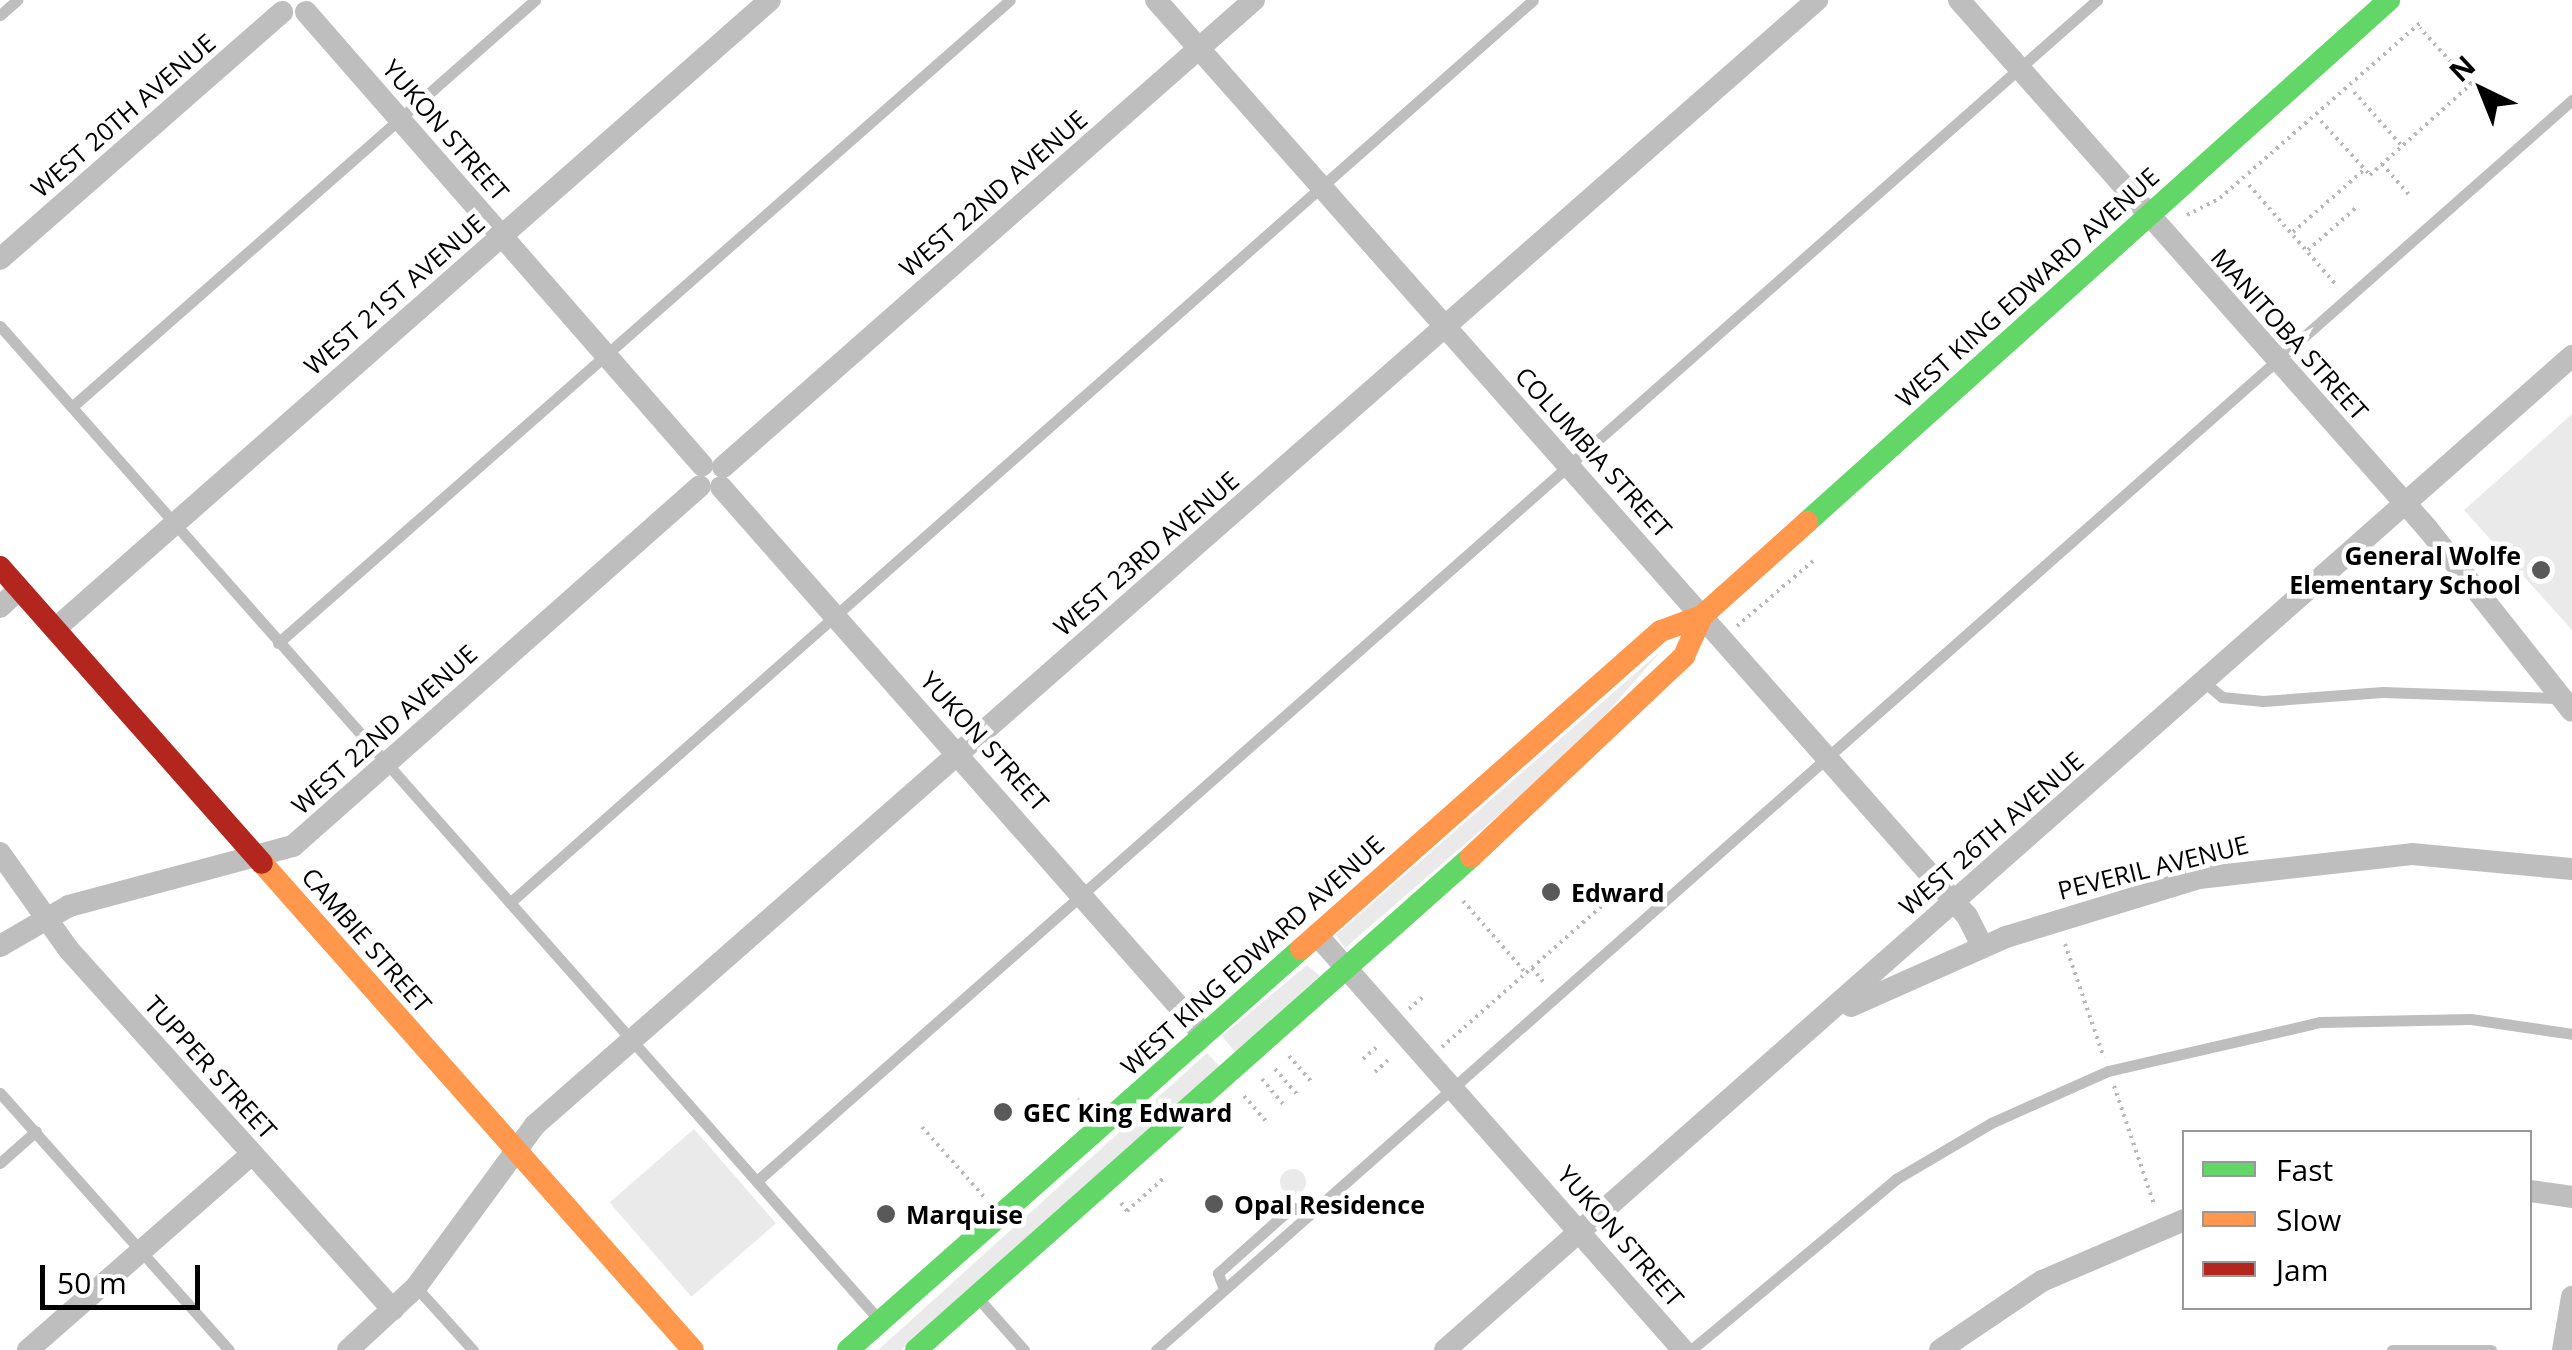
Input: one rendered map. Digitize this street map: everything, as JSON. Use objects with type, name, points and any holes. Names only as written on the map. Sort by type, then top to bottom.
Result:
[{"type":"main road","name":"WEST KING EDWARD AVENUE","points":[[848,1350],[1660,630],[1702,616],[2390,0]]},
{"type":"main road","name":"CAMBIE STREET","points":[[0,567],[693,1350]]},
{"type":"main road","name":"WEST KING EDWARD AVENUE","points":[[916,1350],[1590,751],[1684,656],[1702,616]]},
{"type":"street","name":"WEST 21ST AVENUE","points":[[55,629],[770,0]]},
{"type":"street","name":"COLUMBIA STREET","points":[[1156,0],[1954,902],[1982,946]]},
{"type":"street","name":"WEST 22ND AVENUE","points":[[0,946],[49,916],[294,846],[1254,0]]},
{"type":"street","name":"WEST 23RD AVENUE","points":[[348,1350],[416,1287],[518,1152],[632,1039],[1817,0]]},
{"type":"street","name":"MANITOBA STREET","points":[[1959,0],[2406,505],[2569,705]]},
{"type":"street","points":[[279,6],[308,6]]},
{"type":"street","name":"WEST 20TH AVENUE","points":[[0,260],[279,6]]},
{"type":"street","name":"YUKON STREET","points":[[308,6],[400,119],[1084,894],[1204,1036]]},
{"type":"street","name":"WEST 26TH AVENUE","points":[[1446,1350],[2572,356]]},
{"type":"street","points":[[0,606],[19,589]]},
{"type":"street","name":"TUPPER STREET","points":[[0,853],[252,1154],[393,1310]]},
{"type":"street","name":"PEVERIL AVENUE","points":[[1826,1018],[1982,946],[2134,895],[2282,864],[2412,854],[2572,868]]},
{"type":"street","name":"YUKON STREET","points":[[1318,934],[1687,1350]]},
{"type":"street","points":[[28,1350],[252,1154]]},
{"type":"street","points":[[2532,1191],[2572,1198]]},
{"type":"street","points":[[1940,1350],[2042,1282],[2182,1221]]},
{"type":"street","points":[[2564,1350],[2572,1297]]},
{"type":"lane","points":[[0,15],[17,0]]},
{"type":"lane","points":[[74,406],[535,0]]},
{"type":"lane","points":[[278,643],[1010,0]]},
{"type":"lane","points":[[513,900],[1534,0]]},
{"type":"lane","points":[[758,1180],[2097,0]]},
{"type":"lane","points":[[1156,1350],[2572,100]]},
{"type":"lane","points":[[0,326],[177,522],[385,764],[513,900],[880,1321]]},
{"type":"lane","points":[[2204,682],[2222,697],[2263,701],[2383,692],[2569,705]]},
{"type":"lane","points":[[1687,1350],[1896,1179],[1990,1122],[2108,1071],[2320,1022],[2472,1019],[2572,1034]]},
{"type":"lane","points":[[0,1093],[229,1350]]},
{"type":"lane","points":[[0,1162],[36,1131]]},
{"type":"lane","points":[[416,1287],[473,1350]]},
{"type":"lane","points":[[977,1297],[1024,1350]]},
{"type":"lane","points":[[2392,1350],[2490,1350]]},
{"type":"path","points":[[2191,215],[2420,25],[2471,84],[2370,175],[2321,121]]},
{"type":"path","points":[[2354,92],[2402,146]]},
{"type":"path","points":[[2382,164],[2412,198]]},
{"type":"path","points":[[2292,234],[2365,169]]},
{"type":"path","points":[[2249,185],[2341,290]]},
{"type":"path","points":[[2307,251],[2356,207]]},
{"type":"path","points":[[1735,627],[1814,561]]},
{"type":"path","points":[[1442,1047],[1618,892]]},
{"type":"path","points":[[1462,901],[1546,985]]},
{"type":"path","points":[[1409,1009],[1424,996]]},
{"type":"path","points":[[1363,1059],[1379,1045]]},
{"type":"path","points":[[1289,1056],[1312,1082]]},
{"type":"path","points":[[1375,1072],[1390,1058]]},
{"type":"path","points":[[1274,1068],[1298,1095]]},
{"type":"path","points":[[1262,1080],[1285,1106]]},
{"type":"path","points":[[1244,1096],[1267,1122]]},
{"type":"path","points":[[1077,1099],[1087,1110]]},
{"type":"path","points":[[922,1127],[986,1200]]},
{"type":"path","points":[[1159,1170],[1170,1182]]},
{"type":"path","points":[[1121,1203],[1128,1211],[1165,1177]]},
{"type":"shaded area","name":"General Wolfe Elementary School","points":[[2572,414],[2572,630],[2464,510]]},
{"type":"shaded area","points":[[1663,649],[1577,747],[1345,948],[1336,935]]},
{"type":"shaded area","points":[[1307,965],[1320,976],[1235,1052],[1222,1036]]},
{"type":"shaded area","points":[[1207,1053],[1219,1066],[952,1308],[901,1350],[878,1350]]},
{"type":"shaded area","points":[[694,1129],[776,1223],[691,1297],[609,1202]]},
{"type":"shaded area","points":[[1293,1169],[1302,1173],[1306,1182],[1302,1191],[1293,1195],[1284,1191],[1280,1182],[1284,1173]]},
{"type":"traffic: fast","points":[[1807,522],[2389,0]]},
{"type":"traffic: fast","points":[[916,1350],[1471,857]]},
{"type":"traffic: fast","points":[[848,1350],[1301,949]]},
{"type":"traffic: slow","points":[[1301,949],[1661,631],[1702,616],[1807,522]]},
{"type":"traffic: slow","points":[[1471,857],[1684,656],[1702,616]]},
{"type":"traffic: slow","points":[[262,863],[693,1350]]},
{"type":"traffic: jam","points":[[0,567],[262,863]]},
{"type":"place","name":"General Wolfe Elementary School","points":[[2541,570]]},
{"type":"place","name":"Edward","points":[[1551,892]]},
{"type":"place","name":"GEC King Edward","points":[[1003,1112]]},
{"type":"place","name":"Opal Residence","points":[[1214,1204]]},
{"type":"place","name":"Marquise","points":[[886,1214]]}]
